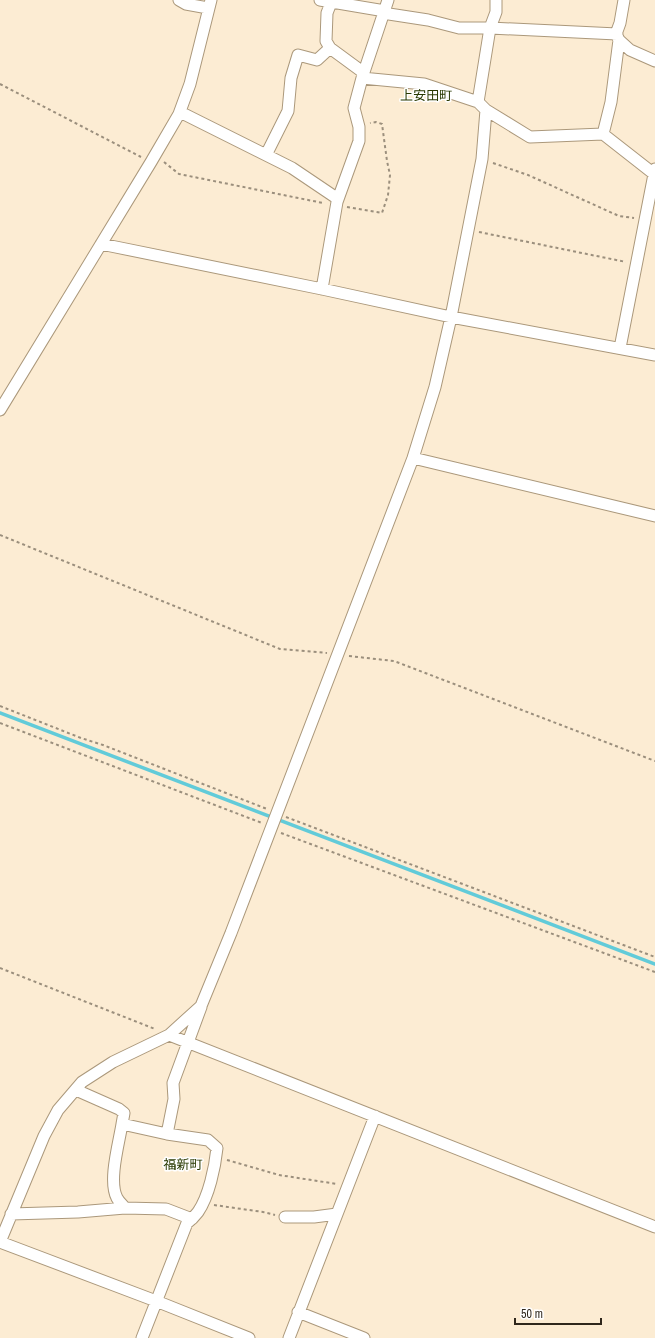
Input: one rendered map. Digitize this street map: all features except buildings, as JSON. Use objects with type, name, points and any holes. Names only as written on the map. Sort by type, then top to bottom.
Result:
[{"type":"street","points":[[0,410],[180,112],[190,84],[209,4],[186,4],[179,0]]},
{"type":"street","points":[[320,0],[386,5]]},
{"type":"street","points":[[167,1134],[174,1098],[173,1083],[201,1006],[232,933],[278,814],[413,458],[435,388],[451,317],[482,160],[482,106],[490,28],[496,12],[496,0]]},
{"type":"street","points":[[603,134],[611,102],[618,37],[624,0]]},
{"type":"street","points":[[332,1],[327,12],[326,41],[330,48],[363,76],[424,84],[482,106],[530,137],[603,134],[655,171],[620,348]]},
{"type":"street","points":[[386,5],[389,14],[428,20],[459,28],[490,28],[618,37],[630,50],[655,60]]},
{"type":"street","points":[[322,289],[337,202],[359,141],[359,127],[354,108],[386,5]]},
{"type":"street","points":[[266,155],[288,111],[291,78],[298,55],[317,60],[330,48]]},
{"type":"street","points":[[180,112],[292,168],[337,202]]},
{"type":"street","points":[[101,244],[451,317],[655,355]]},
{"type":"street","points":[[413,458],[655,516]]},
{"type":"street","points":[[201,1006],[169,1034],[113,1062],[82,1082],[58,1110],[44,1136],[0,1242],[249,1338]]},
{"type":"street","points":[[169,1034],[655,1227]]},
{"type":"street","points":[[76,1090],[119,1109],[124,1113],[114,1168],[114,1184],[117,1198],[125,1208]]},
{"type":"street","points":[[289,1338],[375,1116]]},
{"type":"street","points":[[122,1124],[167,1134],[208,1140],[217,1148],[206,1197],[198,1212],[187,1223],[142,1338]]},
{"type":"street","points":[[12,1214],[78,1212],[125,1208],[166,1209],[192,1219]]},
{"type":"street","points":[[285,1217],[314,1217],[337,1214]]},
{"type":"street","points":[[298,1312],[364,1338]]},
{"type":"path","points":[[0,84],[153,159],[179,174],[337,202],[382,213],[388,195],[390,175],[382,124]]},
{"type":"path","points":[[482,160],[528,175],[619,216],[645,219]]},
{"type":"path","points":[[468,230],[637,264]]},
{"type":"path","points":[[0,535],[280,649],[394,661],[655,761]]},
{"type":"path","points":[[0,706],[278,814],[655,957]]},
{"type":"path","points":[[0,723],[272,828],[655,972]]},
{"type":"path","points":[[0,968],[169,1034]]},
{"type":"path","points":[[216,1156],[279,1175],[348,1185]]},
{"type":"path","points":[[203,1203],[263,1212],[285,1217]]},
{"type":"waterway","points":[[0,713],[655,964]]},
{"type":"district","name":"上安田町","points":[[426,95]]},
{"type":"district","name":"福新町","points":[[183,1164]]}]
